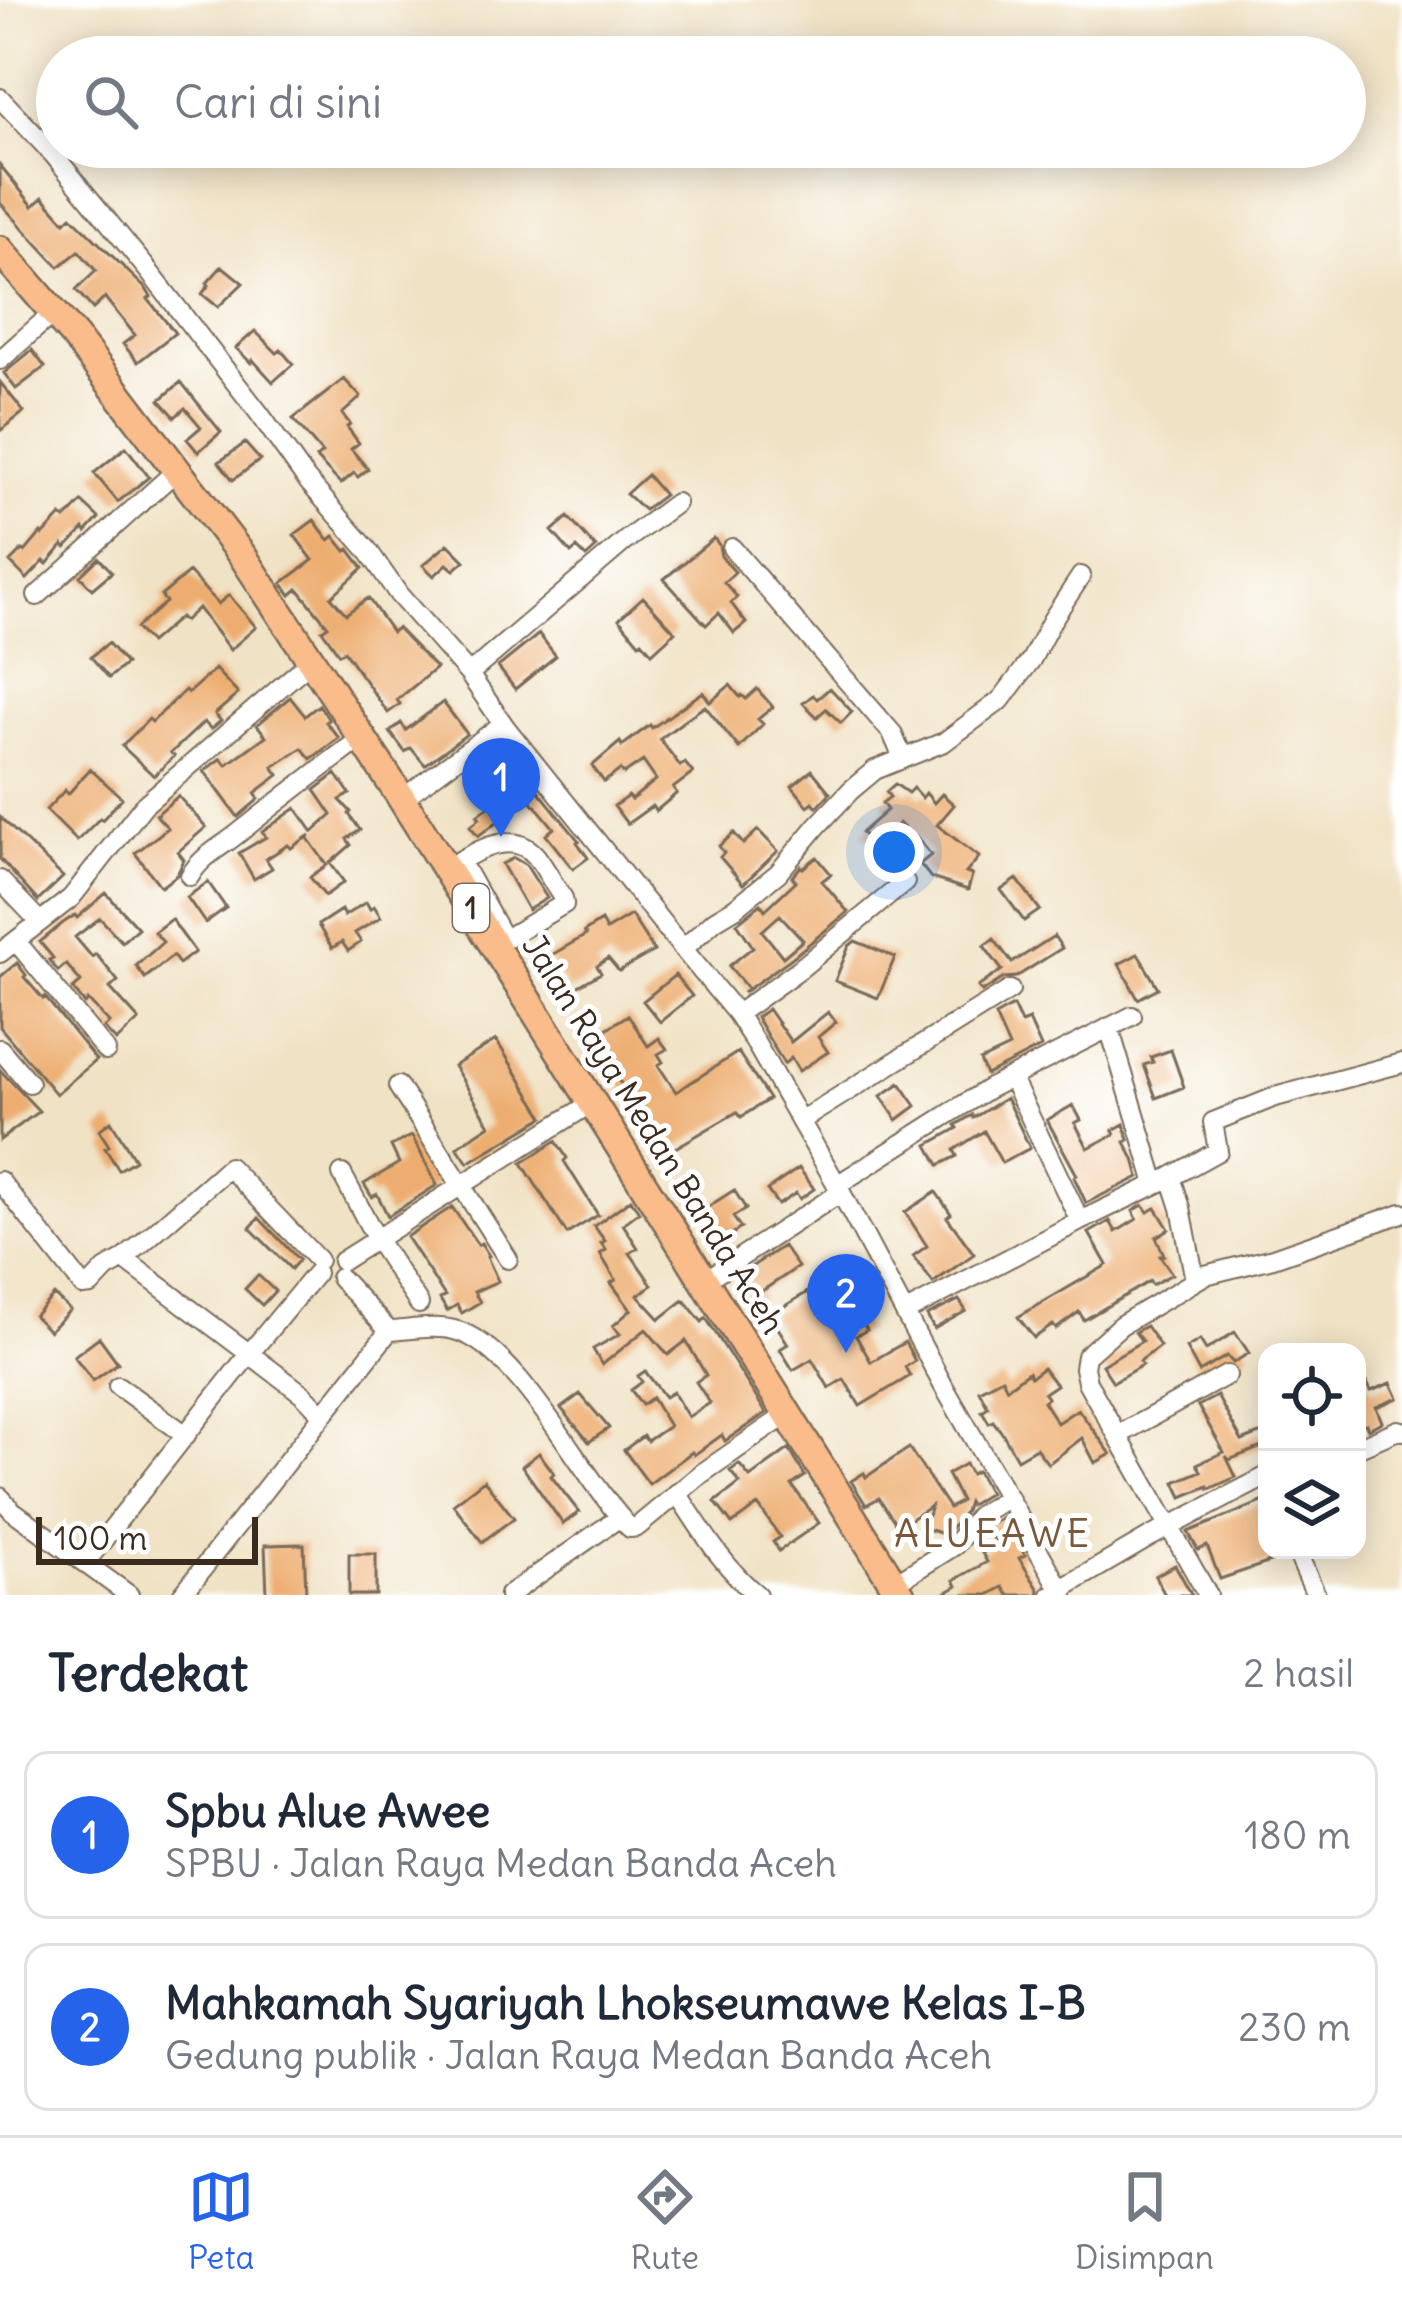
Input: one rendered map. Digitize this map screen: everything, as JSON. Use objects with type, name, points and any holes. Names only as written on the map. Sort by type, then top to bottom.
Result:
[{"type":"highway","name":"Jalan Raya Medan Banda Aceh","points":[[0,250],[75,337],[244,558],[402,799],[453,865],[593,1102],[898,1590]]},
{"type":"street","points":[[0,98],[36,138]]},
{"type":"street","points":[[63,168],[736,1014],[839,1188],[1059,1593],[1169,1527],[1258,1482]]},
{"type":"street","points":[[0,360],[53,313]]},
{"type":"street","points":[[37,596],[177,470]]},
{"type":"street","points":[[469,674],[676,503]]},
{"type":"street","points":[[732,548],[892,733],[903,758]]},
{"type":"street","points":[[682,950],[778,873],[851,790],[875,770],[944,742],[1001,700],[1081,576]]},
{"type":"street","points":[[0,953],[71,898],[144,805],[312,660]]},
{"type":"street","points":[[402,799],[503,724]]},
{"type":"street","points":[[190,876],[198,861],[362,737]]},
{"type":"street","points":[[494,845],[524,845],[536,856],[564,904],[507,938],[453,865],[494,845]]},
{"type":"street","points":[[0,880],[40,922]]},
{"type":"street","points":[[736,1014],[905,883]]},
{"type":"street","points":[[16,940],[106,1051]]},
{"type":"street","points":[[800,1121],[1010,990]]},
{"type":"street","points":[[704,1281],[1011,1077],[1132,1016]]},
{"type":"street","points":[[1109,1028],[1163,1181],[1181,1208],[1196,1280]]},
{"type":"street","points":[[0,1049],[29,1083]]},
{"type":"street","points":[[906,1312],[1220,1150],[1213,1125],[1216,1119],[1275,1096],[1402,1063]]},
{"type":"street","points":[[1011,1077],[1079,1221]]},
{"type":"street","points":[[398,1087],[508,1259]]},
{"type":"street","points":[[0,1181],[83,1286],[124,1259],[229,1167],[326,1282],[376,1240],[593,1102]]},
{"type":"street","points":[[342,1174],[376,1240],[419,1304]]},
{"type":"street","points":[[1208,1595],[1087,1382],[1086,1356],[1121,1325],[1205,1275],[1273,1258],[1402,1213]]},
{"type":"street","points":[[124,1259],[304,1395],[322,1414]]},
{"type":"street","points":[[85,1563],[317,1267]]},
{"type":"street","points":[[341,1269],[389,1330]]},
{"type":"street","points":[[182,1595],[389,1330]]},
{"type":"street","points":[[389,1330],[456,1330],[483,1344],[545,1412],[630,1528],[789,1414]]},
{"type":"street","points":[[1118,1435],[1227,1375]]},
{"type":"street","points":[[118,1386],[186,1435]]},
{"type":"street","points":[[1366,1444],[1402,1432]]},
{"type":"street","points":[[676,1493],[717,1553],[758,1595]]},
{"type":"street","points":[[0,1497],[128,1595]]},
{"type":"street","points":[[898,1590],[954,1546],[979,1515],[1009,1497]]},
{"type":"street","points":[[508,1595],[620,1516]]},
{"type":"street","points":[[1300,1559],[1316,1595]]},
{"type":"building","points":[[0,165],[33,206],[43,197],[65,222],[71,216],[146,289],[148,299],[175,333],[138,362],[123,344],[135,335],[105,298],[93,309],[76,290],[96,271],[79,251],[59,267],[0,203]]},
{"type":"building","points":[[222,266],[243,283],[218,307],[202,294]]},
{"type":"building","points":[[255,331],[293,364],[273,382],[236,348]]},
{"type":"building","points":[[32,350],[45,367],[16,389],[4,373]]},
{"type":"building","points":[[344,379],[361,397],[342,414],[359,443],[351,449],[368,469],[341,484],[316,458],[322,453],[293,419]]},
{"type":"building","points":[[0,382],[24,412],[0,431]]},
{"type":"building","points":[[181,382],[221,432],[198,452],[187,439],[201,427],[185,408],[175,417],[160,400]]},
{"type":"building","points":[[245,443],[260,460],[233,480],[219,462]]},
{"type":"building","points":[[126,447],[149,477],[118,502],[94,473]]},
{"type":"building","points":[[647,475],[664,495],[644,510],[626,494]]},
{"type":"building","points":[[82,502],[99,518],[27,579],[10,562]]},
{"type":"building","points":[[568,517],[596,548],[586,557],[577,548],[571,553],[552,531]]},
{"type":"building","points":[[314,520],[329,540],[334,536],[363,568],[331,597],[346,614],[368,598],[392,632],[397,628],[436,668],[388,713],[344,651],[339,654],[322,630],[328,626],[298,589],[291,595],[282,583],[313,560],[294,535]]},
{"type":"building","points":[[714,538],[735,572],[724,582],[737,597],[731,603],[746,623],[734,633],[719,613],[706,625],[664,579]]},
{"type":"building","points":[[448,544],[465,561],[454,570],[447,564],[434,576],[423,565]]},
{"type":"building","points":[[99,558],[112,572],[92,589],[80,576]]},
{"type":"building","points":[[189,572],[218,604],[229,595],[256,627],[230,650],[198,608],[150,643],[136,628],[166,602],[161,596]]},
{"type":"building","points":[[643,597],[675,632],[652,653],[619,619]]},
{"type":"building","points":[[539,634],[556,656],[515,689],[498,667]]},
{"type":"building","points":[[108,643],[126,664],[109,678],[91,657]]},
{"type":"building","points":[[215,669],[238,694],[215,714],[221,721],[211,729],[204,722],[154,776],[122,746]]},
{"type":"building","points":[[730,685],[746,699],[757,689],[773,707],[758,719],[763,724],[739,748],[705,706],[689,717],[660,739],[680,766],[685,763],[693,773],[673,788],[677,793],[656,811],[652,806],[627,824],[614,806],[628,796],[631,800],[656,780],[643,761],[604,782],[592,766],[620,742],[622,746],[650,725],[652,728],[703,692],[710,702]]},
{"type":"building","points":[[830,688],[852,712],[841,723],[826,709],[817,717],[803,703]]},
{"type":"building","points":[[290,697],[305,716],[319,705],[339,738],[311,759],[302,748],[273,767],[279,775],[255,793],[259,799],[238,817],[204,771],[221,758],[226,765],[266,736],[257,725]]},
{"type":"building","points":[[443,702],[467,734],[425,765],[411,748],[405,752],[390,732],[401,723],[406,730]]},
{"type":"building","points":[[90,769],[122,798],[77,841],[46,810]]},
{"type":"building","points":[[812,770],[830,793],[817,807],[813,802],[808,806],[792,786]]},
{"type":"building","points":[[336,774],[350,794],[340,800],[360,830],[330,863],[344,882],[325,896],[310,877],[327,865],[307,837],[266,859],[272,868],[254,879],[239,853],[266,837],[262,832],[296,808],[313,832],[332,815],[315,790]]},
{"type":"building","points":[[528,778],[588,858],[573,869],[546,835],[554,828],[530,799],[522,805],[510,791]]},
{"type":"building","points":[[895,784],[908,793],[913,788],[922,798],[926,793],[934,803],[942,794],[954,805],[937,825],[979,857],[966,873],[972,875],[968,890],[931,878],[920,864],[931,855],[899,823],[875,844],[861,833],[887,810],[882,803]]},
{"type":"building","points":[[178,796],[206,827],[178,852],[184,860],[177,875],[161,887],[135,853],[168,828],[156,815]]},
{"type":"building","points":[[500,799],[508,814],[478,836],[470,826]]},
{"type":"building","points":[[0,817],[63,877],[38,901],[0,859]]},
{"type":"building","points":[[758,830],[778,851],[743,884],[720,857],[724,853],[719,846],[734,833],[743,844]]},
{"type":"building","points":[[817,857],[831,874],[822,881],[848,912],[743,993],[747,988],[729,966],[753,947],[737,923],[761,904],[765,910]],"holes":[[[780,915],[803,940],[783,957],[762,931]]]},
{"type":"building","points":[[514,858],[526,865],[547,898],[528,910],[502,864]]},
{"type":"building","points":[[1017,879],[1040,910],[1024,921],[1001,890]]},
{"type":"building","points":[[208,882],[226,908],[205,923],[187,897]]},
{"type":"building","points":[[106,893],[138,928],[122,942],[100,918],[75,937],[118,981],[110,988],[139,1020],[116,1041],[104,1028],[109,1023],[73,989],[81,982],[66,964],[58,971],[40,942]]},
{"type":"building","points":[[366,902],[381,917],[355,933],[361,942],[348,951],[342,942],[332,948],[318,925]]},
{"type":"building","points":[[631,915],[654,951],[619,971],[608,958],[597,966],[601,973],[568,992],[548,957],[601,921],[606,930]]},
{"type":"building","points":[[171,919],[195,952],[179,964],[173,956],[145,978],[136,966],[163,942],[154,932]]},
{"type":"building","points":[[1054,936],[1062,948],[1016,977],[1004,978],[982,992],[978,987],[1002,970],[984,946],[994,939],[1012,963]]},
{"type":"building","points":[[855,941],[895,957],[878,998],[835,981]]},
{"type":"building","points":[[1138,954],[1158,988],[1138,999],[1119,964]]},
{"type":"building","points":[[17,963],[96,1060],[56,1094],[0,1027],[0,977]]},
{"type":"building","points":[[675,975],[692,996],[660,1022],[643,1001]]},
{"type":"building","points":[[1013,1006],[1021,1023],[1029,1020],[1041,1047],[986,1075],[980,1061],[1009,1047],[995,1016]]},
{"type":"building","points":[[768,1009],[791,1042],[828,1012],[836,1022],[818,1037],[828,1052],[799,1071],[791,1058],[784,1064],[756,1017]]},
{"type":"building","points":[[628,1015],[648,1046],[659,1038],[667,1049],[658,1054],[663,1062],[658,1065],[676,1092],[738,1052],[769,1099],[670,1151],[598,1048],[607,1043],[600,1033]]},
{"type":"building","points":[[496,1040],[544,1117],[468,1163],[457,1147],[490,1125],[454,1066]]},
{"type":"building","points":[[1171,1050],[1184,1087],[1156,1098],[1144,1065]]},
{"type":"building","points":[[0,1070],[39,1111],[0,1140]]},
{"type":"building","points":[[900,1083],[916,1106],[897,1120],[881,1096]]},
{"type":"building","points":[[1006,1098],[1030,1148],[1002,1163],[984,1131],[954,1150],[957,1156],[939,1165],[928,1145]]},
{"type":"building","points":[[1073,1105],[1081,1120],[1075,1123],[1088,1148],[1124,1124],[1129,1140],[1125,1142],[1139,1177],[1086,1203],[1077,1175],[1047,1120]]},
{"type":"building","points":[[111,1121],[135,1160],[119,1170],[99,1130]]},
{"type":"building","points":[[412,1136],[437,1185],[388,1216],[377,1194],[372,1197],[364,1184],[399,1163],[391,1146]]},
{"type":"building","points":[[556,1141],[598,1215],[567,1234],[522,1163]]},
{"type":"building","points":[[799,1168],[814,1189],[800,1199],[796,1193],[778,1205],[767,1190]]},
{"type":"building","points":[[734,1190],[746,1209],[733,1217],[741,1228],[723,1240],[703,1210]]},
{"type":"building","points":[[936,1192],[951,1214],[947,1217],[974,1254],[933,1283],[913,1256],[927,1246],[905,1212]]},
{"type":"building","points":[[631,1199],[639,1212],[623,1224],[638,1248],[630,1253],[652,1285],[638,1295],[660,1319],[684,1300],[702,1322],[706,1318],[766,1413],[725,1441],[722,1435],[692,1452],[649,1484],[624,1450],[669,1426],[652,1398],[642,1405],[631,1390],[642,1382],[638,1376],[645,1371],[665,1397],[673,1392],[688,1417],[710,1403],[696,1382],[706,1375],[686,1341],[668,1355],[646,1329],[602,1365],[593,1349],[620,1334],[613,1326],[631,1310],[611,1283],[616,1280],[600,1254],[606,1250],[601,1243],[605,1241],[594,1226]]},
{"type":"building","points":[[1143,1205],[1148,1212],[1156,1208],[1169,1229],[1156,1237],[1164,1255],[1160,1256],[1172,1274],[1152,1285],[1150,1281],[1084,1320],[1079,1312],[1034,1338],[1018,1317],[1107,1265],[1089,1233],[1110,1221],[1116,1232],[1137,1219],[1133,1211]]},
{"type":"building","points":[[452,1207],[481,1243],[498,1281],[474,1292],[480,1302],[462,1313],[457,1305],[447,1311],[440,1299],[445,1296],[406,1237]]},
{"type":"building","points":[[259,1218],[299,1260],[291,1269],[250,1228]]},
{"type":"building","points":[[783,1246],[798,1267],[759,1293],[762,1298],[750,1306],[737,1285],[751,1273],[748,1269]]},
{"type":"building","points":[[258,1275],[275,1291],[262,1305],[245,1289]]},
{"type":"building","points":[[834,1276],[867,1330],[856,1336],[871,1362],[905,1342],[915,1361],[905,1367],[910,1376],[860,1406],[844,1379],[829,1388],[812,1359],[793,1370],[780,1349],[788,1344],[770,1315]]},
{"type":"building","points":[[54,1295],[70,1310],[49,1331],[34,1316]]},
{"type":"building","points":[[959,1300],[966,1311],[934,1329],[927,1316]]},
{"type":"building","points":[[1146,1326],[1160,1346],[1140,1361],[1142,1365],[1113,1382],[1102,1365],[1142,1341],[1135,1332]]},
{"type":"building","points":[[1235,1332],[1249,1353],[1233,1363],[1227,1356],[1199,1372],[1186,1348],[1200,1340],[1206,1350]]},
{"type":"building","points":[[99,1337],[118,1363],[93,1381],[74,1356]]},
{"type":"building","points":[[1043,1368],[1056,1385],[1044,1393],[1043,1401],[1057,1423],[1078,1409],[1111,1454],[1095,1463],[1082,1438],[1048,1464],[1036,1448],[1017,1459],[982,1411],[988,1407],[979,1390],[1002,1378],[1007,1388],[1028,1372],[1031,1377]]},
{"type":"building","points":[[1366,1382],[1371,1391],[1391,1383],[1398,1398],[1376,1407],[1382,1422],[1368,1429],[1366,1424]]},
{"type":"building","points":[[580,1394],[609,1428],[589,1442],[561,1408]]},
{"type":"building","points":[[1217,1396],[1242,1441],[1258,1435],[1258,1449],[1229,1460],[1226,1456],[1236,1477],[1182,1497],[1175,1482],[1201,1471],[1197,1464],[1224,1452],[1198,1406]]},
{"type":"building","points":[[909,1448],[949,1508],[961,1501],[947,1474],[965,1464],[971,1474],[977,1471],[989,1493],[968,1502],[946,1535],[924,1528],[931,1506],[898,1527],[879,1498],[866,1505],[851,1481],[864,1473],[866,1477]]},
{"type":"building","points":[[789,1449],[805,1476],[792,1485],[819,1523],[779,1551],[773,1542],[780,1537],[758,1505],[732,1524],[715,1502],[740,1483],[730,1471],[739,1464],[750,1477]]},
{"type":"building","points":[[539,1453],[579,1512],[563,1524],[522,1466]]},
{"type":"building","points":[[484,1480],[514,1518],[482,1542],[453,1504]]},
{"type":"building","points":[[1258,1504],[1258,1559],[1279,1559],[1220,1579],[1207,1546],[1198,1550],[1188,1532]]},
{"type":"building","points":[[1003,1516],[1025,1555],[1019,1558],[1038,1595],[1008,1595],[1003,1587],[988,1595],[942,1595],[957,1586],[954,1580],[987,1562],[982,1553],[997,1545],[986,1528]]},
{"type":"building","points":[[304,1544],[306,1595],[267,1595],[265,1545]]},
{"type":"building","points":[[349,1554],[376,1554],[376,1595],[349,1595]]},
{"type":"building","points":[[1175,1565],[1192,1595],[1165,1595],[1155,1576]]},
{"type":"place","name":"Spbu Alue Awee","points":[[501,837]]},
{"type":"place","name":"Mahkamah Syariyah Lhokseumawe Kelas I-B","points":[[846,1353]]},
{"type":"district","name":"ALUEAWE","points":[[993,1533]]}]
